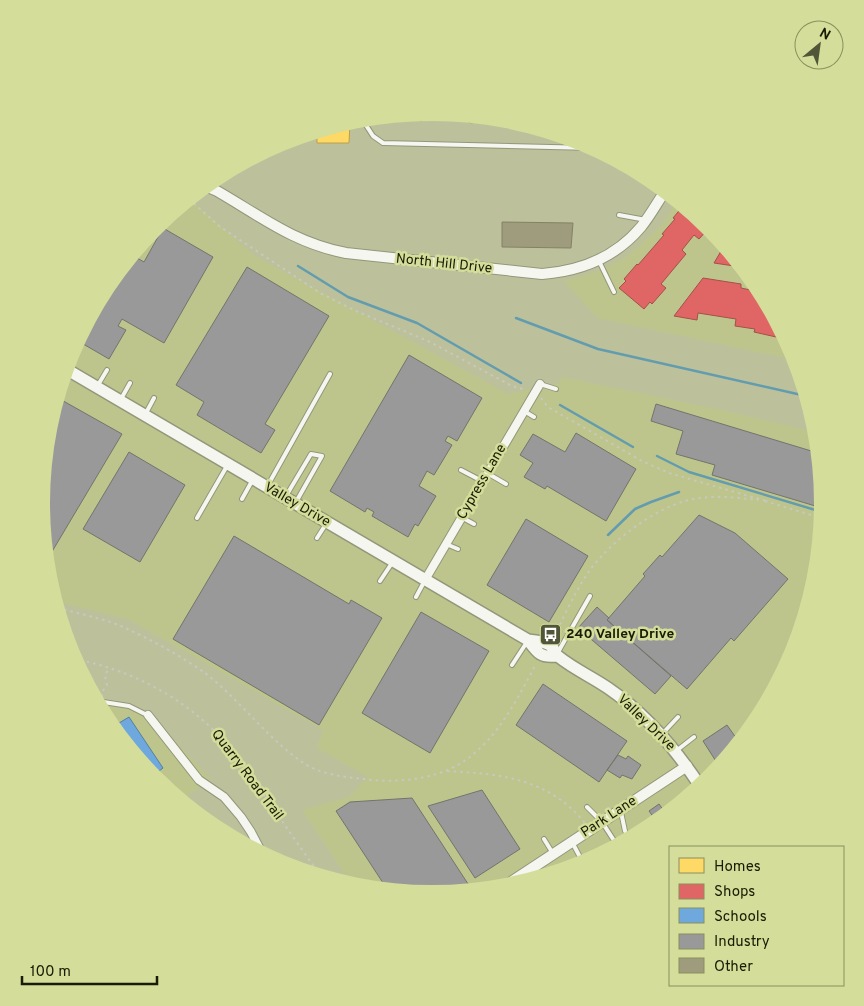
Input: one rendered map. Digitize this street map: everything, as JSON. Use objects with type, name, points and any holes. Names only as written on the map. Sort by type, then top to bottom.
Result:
[{"type":"main road","name":"Valley Drive","points":[[73,373],[528,640],[544,642],[552,646],[556,656],[618,695],[641,714],[676,751],[696,779]]},
{"type":"street","name":"North Hill Drive","points":[[214,190],[288,234],[326,249],[346,254],[542,274],[561,273],[580,268],[599,261],[616,251],[631,238],[661,197]]},
{"type":"street","name":"Cypress Lane","points":[[425,580],[540,384]]},
{"type":"street","points":[[148,715],[199,780],[224,797],[233,807],[251,832],[255,842]]},
{"type":"street","name":"Park Lane","points":[[523,874],[687,766]]},
{"type":"lane","points":[[367,126],[373,136],[383,143],[572,147]]},
{"type":"lane","points":[[619,215],[646,220]]},
{"type":"lane","points":[[599,261],[614,292]]},
{"type":"lane","points":[[97,387],[107,370]]},
{"type":"lane","points":[[267,487],[330,374]]},
{"type":"lane","points":[[120,401],[130,383]]},
{"type":"lane","points":[[540,384],[556,389]]},
{"type":"lane","points":[[145,415],[154,398]]},
{"type":"lane","points":[[524,411],[534,417]]},
{"type":"lane","points":[[311,454],[322,456],[290,501],[311,454]]},
{"type":"lane","points":[[197,518],[228,464]]},
{"type":"lane","points":[[461,470],[482,481]]},
{"type":"lane","points":[[488,473],[506,484]]},
{"type":"lane","points":[[242,500],[253,479]]},
{"type":"lane","points":[[461,517],[474,524]]},
{"type":"lane","points":[[317,538],[327,522]]},
{"type":"lane","points":[[446,544],[458,549]]},
{"type":"lane","points":[[380,581],[393,561]]},
{"type":"lane","points":[[416,597],[425,580]]},
{"type":"lane","points":[[556,656],[590,596]]},
{"type":"lane","points":[[512,665],[528,640]]},
{"type":"lane","points":[[106,702],[129,706],[148,715]]},
{"type":"lane","points":[[662,735],[678,717]]},
{"type":"lane","points":[[676,751],[694,737]]},
{"type":"lane","points":[[587,807],[602,822],[613,840]]},
{"type":"lane","points":[[621,810],[625,831]]},
{"type":"lane","points":[[544,839],[554,854]]},
{"type":"lane","points":[[572,842],[580,855]]},
{"type":"path","points":[[194,204],[219,226],[320,293],[356,311],[428,341],[512,386],[534,394],[543,399],[548,407],[642,461],[669,474],[813,516]]},
{"type":"path","points":[[554,636],[593,566],[626,533],[642,522],[682,502],[701,498],[718,497],[766,501]]},
{"type":"path","points":[[65,610],[122,626],[178,656],[204,673],[229,693],[284,749],[304,764],[329,773],[384,782],[409,780],[445,770],[476,752],[520,694],[538,660]]},
{"type":"path","name":"Quarry Road Trail","points":[[84,661],[109,667],[139,679],[166,694],[207,724],[223,740],[242,765],[313,866]]},
{"type":"path","points":[[101,694],[107,685],[105,676],[109,667]]},
{"type":"path","points":[[445,770],[509,777],[528,783],[561,800],[578,815],[590,830]]},
{"type":"shaded area","points":[[195,203],[255,256],[508,394],[559,383],[562,377],[807,430],[811,453],[814,503],[811,553],[807,578],[794,626],[785,649],[775,672],[750,715],[719,755],[665,806],[644,821],[601,846],[555,865],[531,872],[482,882],[432,885],[382,882],[345,875],[302,810],[349,797],[368,777],[317,748],[323,730],[128,619],[63,603],[53,553],[50,503],[53,453],[57,428],[70,380],[89,334],[101,312],[129,270],[145,251]]},
{"type":"shaded area","points":[[673,207],[719,251],[750,291],[775,334],[785,358],[598,318],[564,281],[602,270],[626,257],[661,226]]},
{"type":"shaded area","points":[[107,703],[148,712],[211,780],[187,796],[145,755],[129,736]]},
{"type":"building: Homes","points":[[350,130],[349,143],[317,143],[317,139]]},
{"type":"building: Shops","points":[[679,211],[703,234],[699,239],[694,235],[682,250],[686,254],[661,284],[666,288],[652,304],[650,302],[644,309],[619,288],[626,281],[624,279],[664,235],[662,234],[675,219],[673,218]]},
{"type":"building: Shops","points":[[720,252],[731,266],[714,263]]},
{"type":"building: Shops","points":[[703,278],[741,284],[741,288],[750,291],[776,337],[754,332],[755,329],[735,326],[736,319],[698,313],[697,320],[674,316]]},
{"type":"building: Schools","points":[[129,717],[163,768],[160,771],[120,723]]},
{"type":"building: Industry","points":[[166,230],[213,257],[164,343],[122,319],[118,326],[126,330],[109,359],[84,345],[101,312],[129,270],[138,259],[144,262],[158,238]]},
{"type":"building: Industry","points":[[247,267],[329,316],[265,424],[275,430],[261,453],[197,415],[204,402],[176,385]]},
{"type":"building: Industry","points":[[409,355],[482,398],[457,441],[448,436],[445,441],[452,445],[434,475],[427,471],[419,486],[436,496],[418,526],[415,524],[408,537],[372,516],[374,512],[367,508],[365,512],[330,491]]},
{"type":"building: Industry","points":[[64,401],[122,434],[53,550],[50,503],[51,478],[57,428]]},
{"type":"building: Industry","points":[[656,404],[811,451],[814,506],[712,475],[715,465],[676,454],[683,431],[651,421]]},
{"type":"building: Industry","points":[[576,433],[636,469],[606,521],[547,486],[545,489],[524,477],[533,463],[520,455],[533,434],[565,452]]},
{"type":"building: Industry","points":[[129,452],[185,485],[140,562],[83,529]]},
{"type":"building: Industry","points":[[699,515],[735,533],[788,579],[734,641],[731,638],[687,689],[607,620],[645,576],[643,574],[660,555],[662,557]]},
{"type":"building: Industry","points":[[526,519],[588,556],[549,622],[487,585]]},
{"type":"building: Industry","points":[[234,536],[349,604],[351,600],[382,618],[319,725],[173,639]]},
{"type":"building: Industry","points":[[597,607],[609,618],[607,620],[671,676],[655,694],[578,628]]},
{"type":"building: Industry","points":[[421,612],[489,651],[430,753],[362,713]]},
{"type":"building: Industry","points":[[543,684],[627,741],[599,782],[516,725]]},
{"type":"building: Industry","points":[[727,725],[735,736],[715,759],[703,741]]},
{"type":"building: Industry","points":[[618,755],[626,759],[628,756],[641,765],[632,779],[622,775],[620,778],[607,770]]},
{"type":"building: Industry","points":[[482,790],[520,849],[475,878],[428,806]]},
{"type":"building: Industry","points":[[412,798],[468,883],[432,885],[382,882],[336,811],[350,802]]},
{"type":"building: Industry","points":[[659,804],[662,808],[652,815],[649,811]]},
{"type":"building: Other","points":[[502,222],[573,223],[571,248],[502,247]]},
{"type":"waterway","points":[[298,266],[348,297],[417,323],[521,383]]},
{"type":"waterway","points":[[516,318],[598,349],[798,394]]},
{"type":"waterway","points":[[560,405],[633,447]]},
{"type":"waterway","points":[[657,456],[689,472],[814,510]]},
{"type":"waterway","points":[[608,535],[635,509],[679,492]]},
{"type":"place","name":"240 Valley Drive","points":[[550,634]]}]
